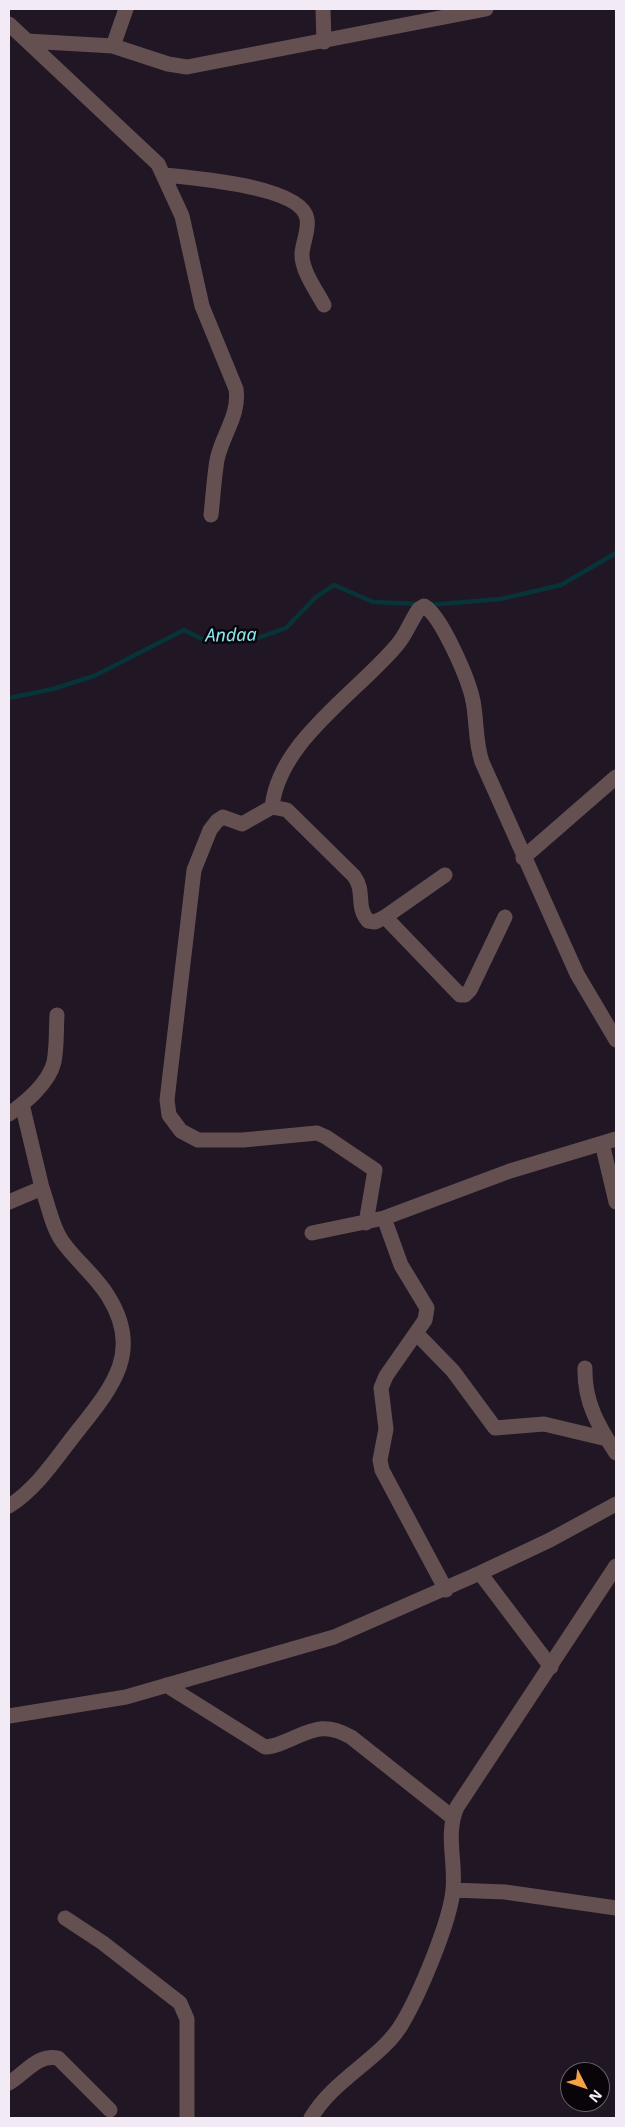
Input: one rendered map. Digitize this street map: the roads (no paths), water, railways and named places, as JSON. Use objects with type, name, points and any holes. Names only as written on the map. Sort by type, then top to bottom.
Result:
[{"type":"street","points":[[113,46],[126,9]]},
{"type":"street","points":[[324,9],[324,42]]},
{"type":"street","points":[[27,41],[113,46],[168,64],[186,67],[324,42],[486,9]]},
{"type":"street","points":[[9,24],[104,115],[148,152],[164,175],[182,216],[202,306],[236,389],[238,401],[237,411],[226,429],[217,460],[211,515]]},
{"type":"street","points":[[164,175],[205,179],[270,192],[296,204],[305,211],[308,221],[302,260],[324,305]]},
{"type":"street","points":[[272,807],[277,783],[312,730],[398,644],[416,614],[424,606],[432,612],[439,623],[466,678],[473,700],[480,755],[523,858],[577,974],[616,1040]]},
{"type":"street","points":[[523,858],[616,777]]},
{"type":"street","points":[[366,1223],[375,1170],[326,1137],[317,1133],[243,1140],[198,1140],[181,1131],[168,1115],[167,1100],[194,870],[210,830],[217,820],[223,817],[242,824],[272,807],[287,810],[354,876],[360,886],[360,904],[363,915],[368,921],[375,922],[386,917],[445,875]]},
{"type":"street","points":[[386,917],[460,995],[465,995],[470,990],[505,917]]},
{"type":"street","points":[[9,1114],[22,1104],[45,1080],[54,1063],[57,1015]]},
{"type":"street","points":[[9,1506],[34,1487],[91,1414],[120,1370],[124,1343],[121,1321],[108,1295],[61,1240],[42,1188],[22,1104]]},
{"type":"street","points":[[312,1233],[384,1218],[510,1171],[609,1142],[616,1202]]},
{"type":"street","points":[[9,1202],[42,1188]]},
{"type":"street","points":[[384,1218],[401,1265],[427,1308],[425,1320],[386,1376],[382,1388],[386,1429],[380,1460],[382,1470],[446,1590]]},
{"type":"street","points":[[416,1334],[453,1371],[495,1428],[544,1424],[607,1439]]},
{"type":"street","points":[[585,1368],[587,1398],[595,1420],[616,1453]]},
{"type":"street","points":[[9,1716],[126,1697],[334,1637],[480,1574],[550,1540],[616,1504]]},
{"type":"street","points":[[312,2118],[319,2104],[391,2039],[403,2023],[424,1977],[443,1927],[453,1890],[452,1817],[468,1789],[551,1667],[616,1566]]},
{"type":"street","points":[[480,1574],[551,1667]]},
{"type":"street","points":[[166,1685],[265,1747],[276,1746],[318,1728],[337,1729],[351,1737],[452,1817]]},
{"type":"street","points":[[453,1890],[505,1892],[616,1908]]},
{"type":"street","points":[[65,1918],[103,1943],[180,2003],[187,2019],[187,2118]]},
{"type":"street","points":[[9,2083],[38,2060],[48,2056],[58,2058],[110,2110]]},
{"type":"waterway","name":"Andaa","points":[[428,605],[501,599],[561,585],[616,553]]},
{"type":"waterway","name":"Andaa","points":[[9,698],[53,689],[94,676],[184,630],[204,640],[225,637],[255,639],[286,628],[316,597],[334,585],[373,602],[418,604]]}]
